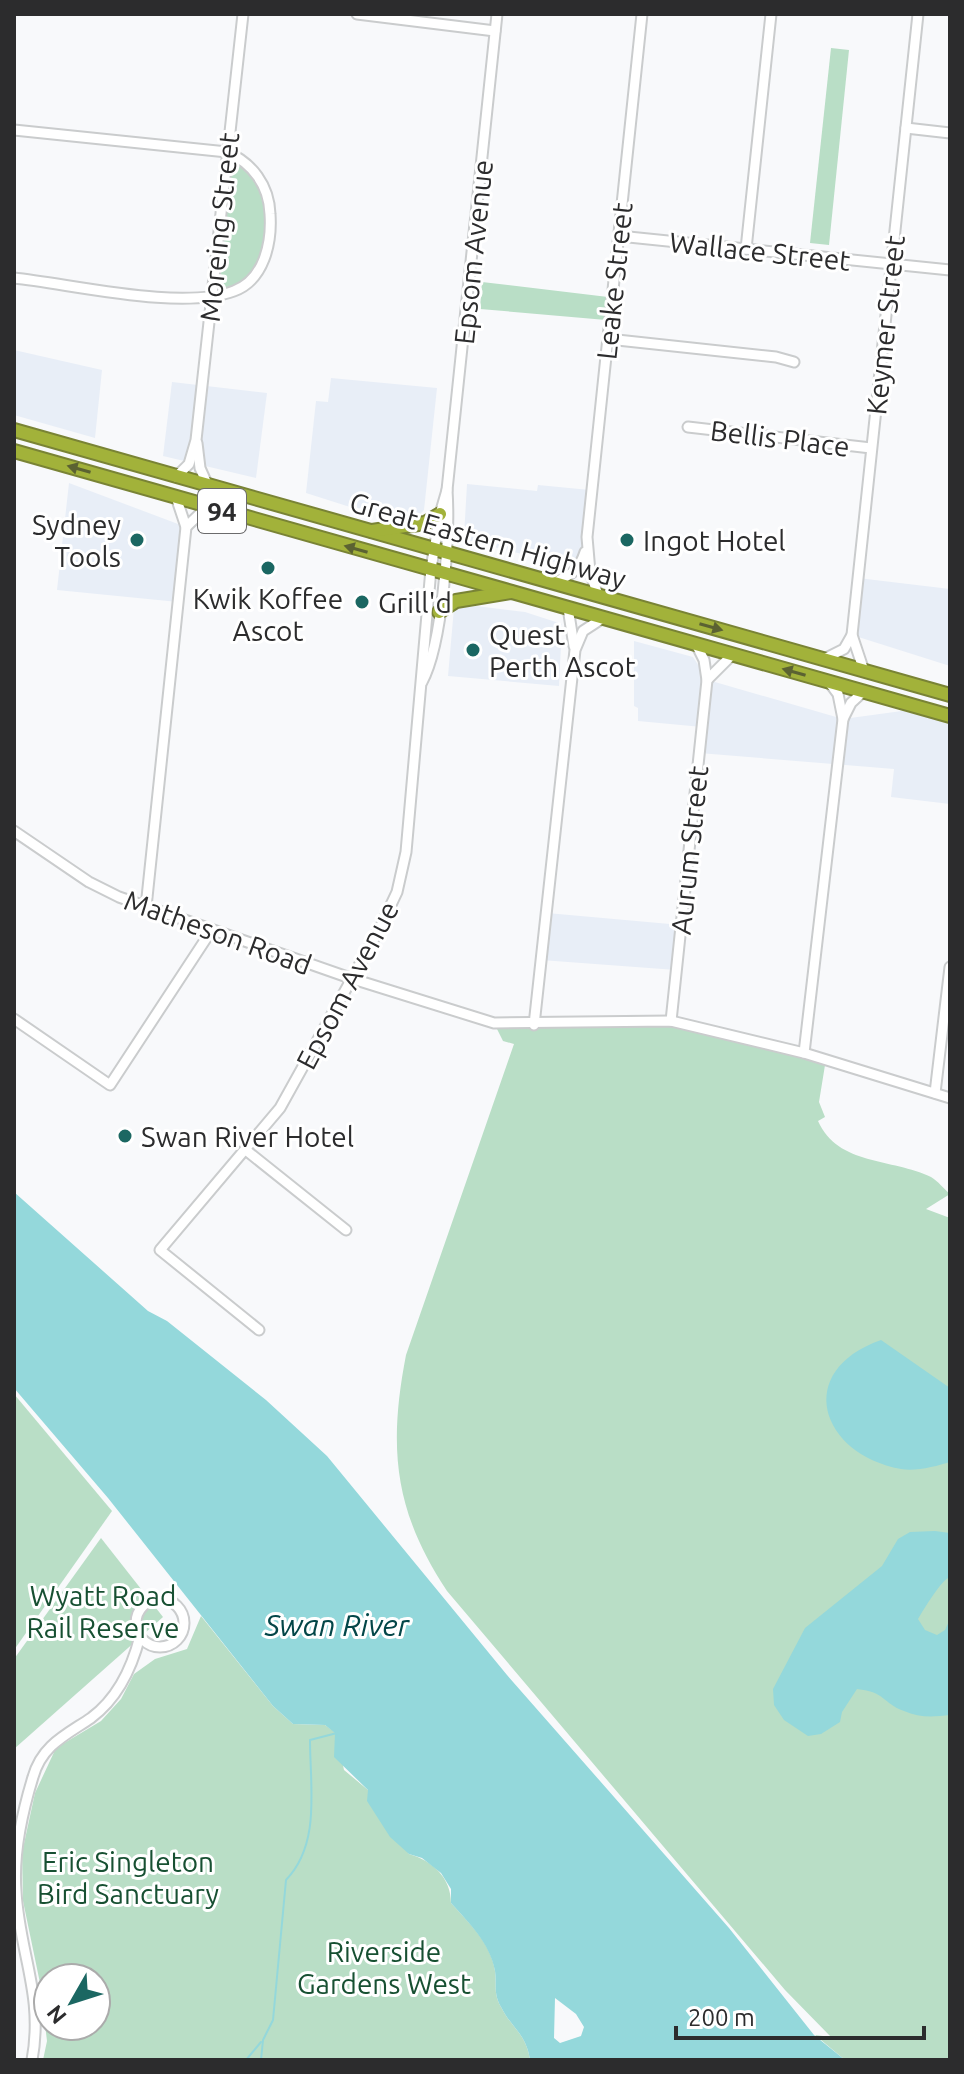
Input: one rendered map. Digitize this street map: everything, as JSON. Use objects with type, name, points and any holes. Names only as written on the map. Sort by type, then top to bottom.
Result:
[{"type":"highway","name":"94","points":[[14,433],[111,462],[114,470],[106,477]]},
{"type":"highway","name":"Great Eastern Highway","points":[[14,433],[950,695]]},
{"type":"highway","name":"Great Eastern Highway","points":[[14,451],[950,716]]},
{"type":"highway","points":[[369,531],[425,523],[440,514]]},
{"type":"highway","points":[[439,612],[456,601],[511,592]]},
{"type":"street","name":"Moreing Street","points":[[176,477],[189,464],[196,440],[243,14]]},
{"type":"street","points":[[357,14],[495,31]]},
{"type":"street","name":"Epsom Avenue","points":[[421,685],[435,649],[450,531],[447,490],[497,14]]},
{"type":"street","name":"Leake Street","points":[[598,595],[586,549],[642,14]]},
{"type":"street","points":[[746,249],[771,14]]},
{"type":"street","name":"Keymer Street","points":[[864,671],[852,635],[918,14]]},
{"type":"street","points":[[906,128],[950,133]]},
{"type":"street","points":[[14,130],[227,152],[244,159],[261,181],[270,208],[271,238],[253,278],[236,291],[210,297],[156,296],[14,278]]},
{"type":"street","name":"Wallace Street","points":[[619,236],[950,270]]},
{"type":"street","points":[[608,339],[776,357],[794,362]]},
{"type":"street","name":"Bellis Place","points":[[688,427],[871,448]]},
{"type":"street","name":"Moreing Street","points":[[196,440],[200,468],[208,486]]},
{"type":"street","name":"Epsom Avenue","points":[[259,1330],[160,1250],[247,1151],[280,1108],[353,979],[397,892],[406,852],[433,549],[447,490]]},
{"type":"street","points":[[146,907],[186,527],[176,497]]},
{"type":"street","points":[[186,527],[208,506]]},
{"type":"street","points":[[553,583],[580,567],[586,549]]},
{"type":"street","points":[[534,1025],[575,650],[568,608]]},
{"type":"street","points":[[575,650],[583,631],[603,618]]},
{"type":"street","points":[[824,659],[844,649],[852,635]]},
{"type":"street","name":"Aurum Street","points":[[671,1021],[707,680],[704,660],[696,644]]},
{"type":"street","points":[[707,680],[733,654]]},
{"type":"street","points":[[804,1053],[843,719],[838,694],[829,681]]},
{"type":"street","points":[[843,719],[851,703],[864,691]]},
{"type":"street","name":"Matheson Road","points":[[14,831],[89,882],[146,907],[353,979],[494,1023],[534,1025],[596,1019],[671,1021],[804,1053],[950,1098]]},
{"type":"street","points":[[14,1019],[110,1085],[211,931]]},
{"type":"street","points":[[935,1093],[950,967]]},
{"type":"street","points":[[247,1151],[346,1230]]},
{"type":"street","points":[[32,2060],[37,2031],[32,1974],[16,1893],[16,1852],[33,1774],[52,1742],[93,1716],[119,1691],[140,1636],[137,1615],[143,1605],[159,1599],[179,1609],[184,1624],[172,1643],[152,1646],[140,1636]]},
{"type":"shaded area","points":[[14,350],[102,370],[95,438],[14,415]]},
{"type":"shaded area","points":[[331,378],[437,388],[424,510],[419,515],[350,507],[306,493],[316,401],[328,402]]},
{"type":"shaded area","points":[[172,382],[267,393],[256,478],[163,456]]},
{"type":"shaded area","points":[[69,483],[186,527],[178,602],[57,590]]},
{"type":"shaded area","points":[[467,484],[537,491],[538,485],[590,490],[589,561],[563,564],[469,541],[464,536]]},
{"type":"shaded area","points":[[858,578],[950,589],[950,666],[852,635]]},
{"type":"shaded area","points":[[476,606],[525,612],[562,624],[559,686],[448,676],[454,608]]},
{"type":"shaded area","points":[[634,641],[693,657],[708,680],[843,719],[909,710],[950,724],[950,804],[891,797],[894,769],[699,753],[702,727],[638,721],[638,708],[634,706]]},
{"type":"shaded area","points":[[547,913],[681,925],[676,970],[541,960]]},
{"type":"green space","points":[[831,48],[849,50],[829,245],[810,243]]},
{"type":"green space","points":[[227,152],[261,181],[271,238],[253,278],[210,297]]},
{"type":"green space","points":[[482,282],[608,297],[606,320],[480,309]]},
{"type":"green space","points":[[671,1021],[826,1059],[819,1102],[825,1117],[818,1121],[827,1136],[839,1146],[867,1159],[931,1177],[950,1194],[926,1209],[950,1218],[950,2060],[845,2060],[815,2035],[831,2037],[785,1990],[447,1591],[429,1562],[406,1506],[400,1478],[397,1420],[406,1355],[514,1044],[503,1041],[494,1023]]},
{"type":"green space","points":[[14,1394],[112,1511],[14,1650]]},
{"type":"green space","name":"Wyatt Road Rail Reserve","points":[[101,1538],[163,1617],[14,1749],[14,1659]]},
{"type":"green space","points":[[201,1616],[273,1706],[293,1724],[325,1725],[336,1733],[344,1770],[368,1790],[409,1854],[426,1861],[444,1878],[451,1903],[484,1942],[493,1961],[499,2002],[522,2037],[530,2060],[43,2060],[47,2042],[112,2042],[112,1962],[36,1962],[23,1901],[22,1853],[35,1793],[56,1748],[101,1721],[121,1699],[134,1674],[155,1659],[187,1649]]},
{"type":"water","name":"Swan River","points":[[14,1192],[148,1311],[167,1321],[266,1400],[327,1456],[507,1675],[729,1928],[814,2035],[845,2060],[530,2060],[522,2037],[499,2002],[495,1971],[484,1942],[451,1903],[451,1889],[441,1873],[422,1858],[409,1854],[390,1837],[367,1801],[368,1790],[334,1757],[335,1733],[325,1725],[293,1724],[273,1706],[108,1498],[14,1388]],"holes":[[[555,1998],[576,2014],[584,2027],[581,2036],[560,2043],[554,2038]]]},
{"type":"water","points":[[881,1340],[950,1388],[950,1462],[919,1469],[901,1469],[873,1460],[851,1447],[836,1430],[828,1410],[827,1390],[836,1371],[853,1354]]},
{"type":"water","points":[[910,1532],[950,1533],[950,1577],[918,1619],[925,1630],[937,1635],[945,1630],[950,1619],[950,1715],[915,1715],[897,1708],[879,1695],[857,1689],[842,1712],[840,1722],[821,1734],[808,1736],[784,1720],[774,1705],[773,1689],[805,1628],[882,1566],[898,1539]]},
{"type":"waterway","points":[[261,2060],[263,2040],[273,2020],[286,1880],[305,1850],[309,1832],[312,1795],[310,1740],[337,1733]]},
{"type":"waterway","points":[[246,2060],[261,2042]]},
{"type":"place","name":"Sydney Tools","points":[[137,540]]},
{"type":"place","name":"Ingot Hotel","points":[[627,540]]},
{"type":"place","name":"Kwik Koffee Ascot","points":[[268,568]]},
{"type":"place","name":"Grill'd","points":[[362,602]]},
{"type":"place","name":"Quest Perth Ascot","points":[[473,650]]},
{"type":"place","name":"Swan River Hotel","points":[[125,1136]]},
{"type":"park label","name":"Eric Singleton Bird Sanctuary","points":[[128,1877]]},
{"type":"park label","name":"Riverside Gardens West","points":[[384,1967]]}]
